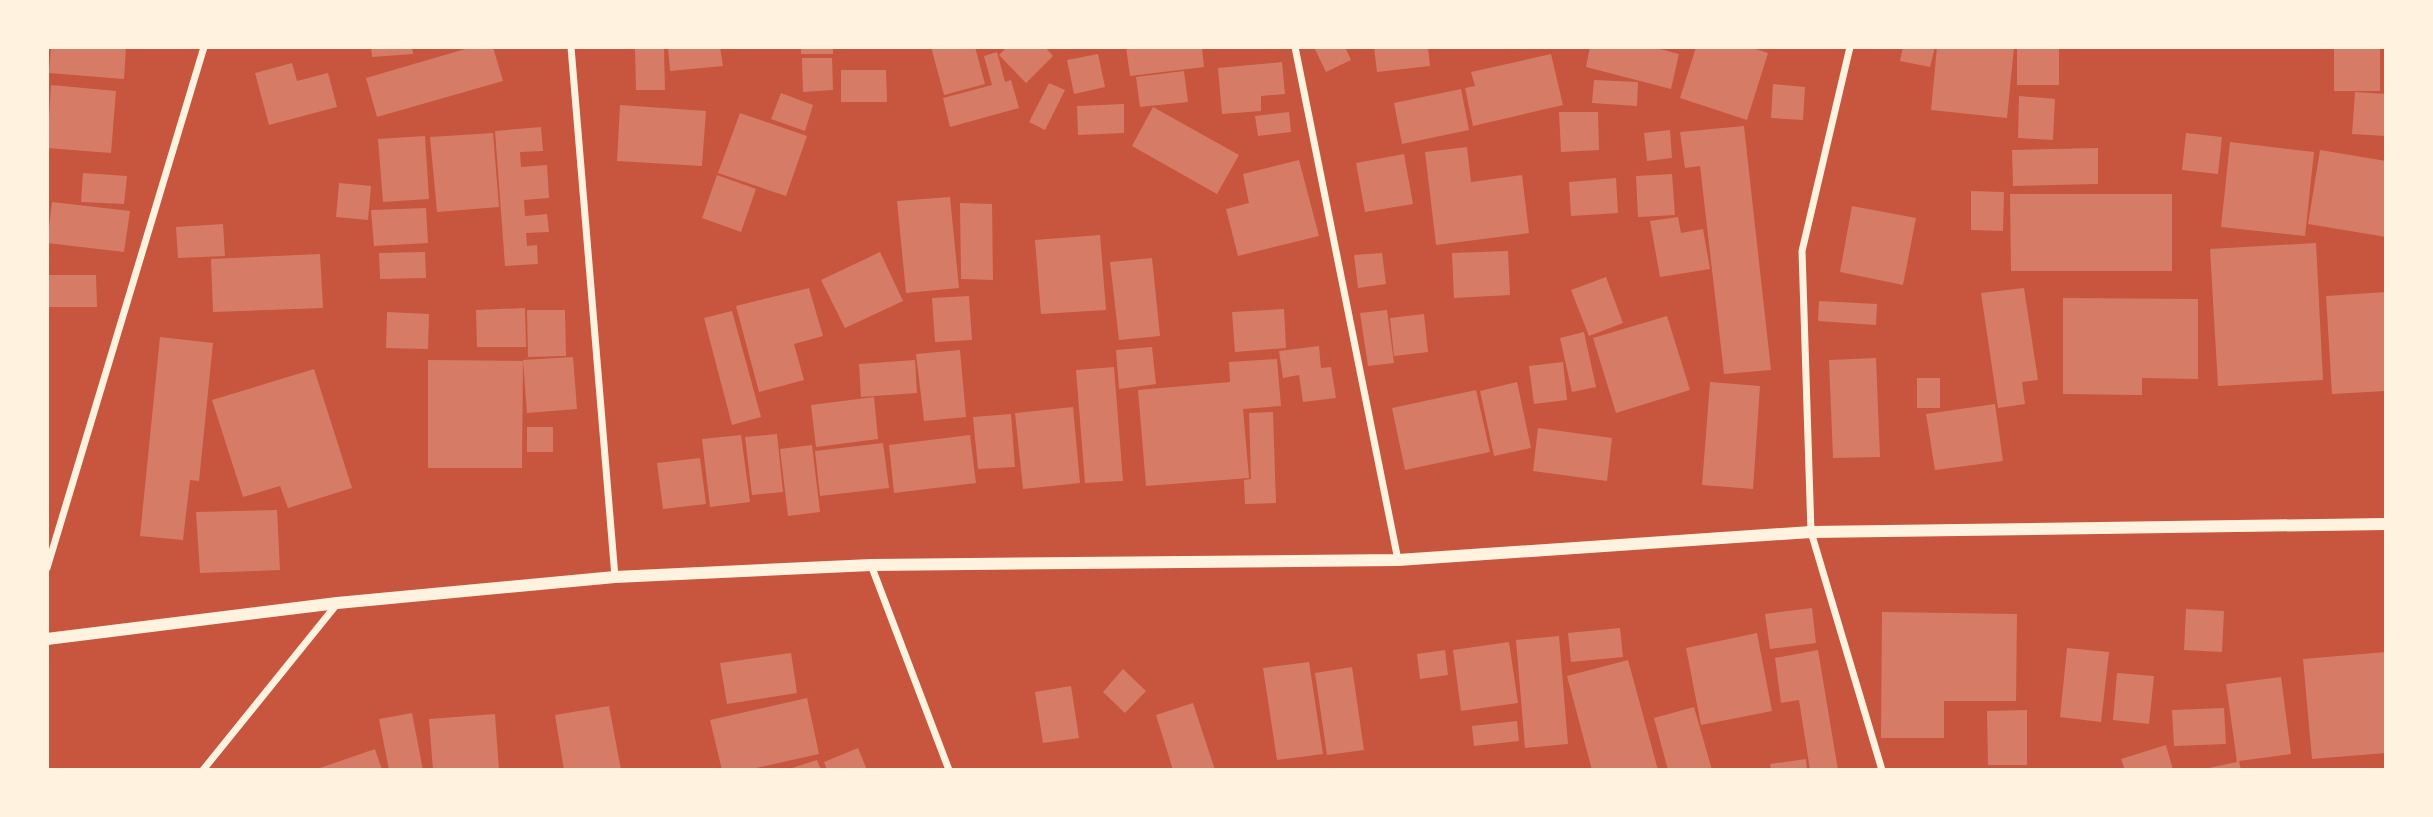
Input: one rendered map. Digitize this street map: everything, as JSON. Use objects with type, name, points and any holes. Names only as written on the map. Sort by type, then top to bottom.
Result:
[{"type":"street","points":[[47,568],[204,47]]},
{"type":"street","points":[[571,47],[615,577]]},
{"type":"street","points":[[1295,47],[1398,560]]},
{"type":"street","points":[[1850,47],[1802,251],[1811,532],[1882,770]]},
{"type":"street","points":[[47,639],[337,603],[615,577],[872,565],[1398,560],[1811,532],[2386,524]]},
{"type":"street","points":[[872,565],[949,770]]},
{"type":"street","points":[[203,770],[337,603]]},
{"type":"building","points":[[51,47],[126,47],[124,79],[49,73]]},
{"type":"building","points":[[371,47],[412,47],[413,54],[372,57]]},
{"type":"building","points":[[472,47],[493,47],[503,81],[377,117],[366,78]]},
{"type":"building","points":[[668,47],[720,47],[723,66],[670,71]]},
{"type":"building","points":[[801,47],[833,47],[833,54],[801,54]]},
{"type":"building","points":[[931,47],[975,47],[985,84],[944,95]]},
{"type":"building","points":[[1007,47],[1045,47],[1053,56],[1026,83],[999,55]]},
{"type":"building","points":[[1126,47],[1202,47],[1204,67],[1130,76]]},
{"type":"building","points":[[1314,47],[1345,47],[1351,60],[1326,72]]},
{"type":"building","points":[[1374,47],[1428,47],[1430,66],[1377,72]]},
{"type":"building","points":[[1590,47],[1652,47],[1679,54],[1671,89],[1586,67]]},
{"type":"building","points":[[1696,47],[1749,47],[1768,53],[1747,120],[1680,98]]},
{"type":"building","points":[[1903,47],[1935,47],[1930,67],[1900,61]]},
{"type":"building","points":[[1937,47],[2014,47],[2007,118],[1931,110]]},
{"type":"building","points":[[2017,47],[2059,47],[2059,85],[2017,85]]},
{"type":"building","points":[[2334,47],[2380,47],[2380,91],[2334,91]]},
{"type":"building","points":[[635,49],[664,49],[665,90],[636,90]]},
{"type":"building","points":[[997,52],[1005,82],[1011,80],[1019,108],[950,127],[943,98],[992,85],[984,56]]},
{"type":"building","points":[[1098,54],[1105,87],[1074,94],[1067,60]]},
{"type":"building","points":[[1551,54],[1563,105],[1473,126],[1465,88],[1475,86],[1471,72]]},
{"type":"building","points":[[802,58],[832,58],[833,90],[803,92]]},
{"type":"building","points":[[1282,62],[1285,94],[1261,96],[1261,111],[1222,114],[1218,68]]},
{"type":"building","points":[[292,63],[297,81],[328,73],[337,107],[269,125],[255,73]]},
{"type":"building","points":[[841,70],[886,70],[887,102],[841,102]]},
{"type":"building","points":[[1184,71],[1188,102],[1140,107],[1136,77]]},
{"type":"building","points":[[1594,80],[1638,82],[1637,106],[1592,103]]},
{"type":"building","points":[[1049,83],[1065,90],[1045,130],[1029,122]]},
{"type":"building","points":[[1773,84],[1805,87],[1803,120],[1771,118]]},
{"type":"building","points":[[51,85],[116,91],[111,153],[47,148]]},
{"type":"building","points":[[1461,89],[1469,130],[1402,144],[1394,103]]},
{"type":"building","points":[[2355,92],[2386,94],[2386,136],[2352,134]]},
{"type":"building","points":[[781,93],[813,105],[805,131],[771,119]]},
{"type":"building","points":[[2019,96],[2055,99],[2053,140],[2018,138]]},
{"type":"building","points":[[1124,104],[1124,133],[1078,135],[1077,106]]},
{"type":"building","points":[[620,105],[706,111],[702,166],[617,161]]},
{"type":"building","points":[[1153,107],[1239,155],[1217,194],[1132,146]]},
{"type":"building","points":[[1289,112],[1291,132],[1258,136],[1255,116]]},
{"type":"building","points":[[1559,112],[1598,112],[1599,150],[1561,152]]},
{"type":"building","points":[[740,113],[807,136],[786,196],[718,173]]},
{"type":"building","points":[[1744,126],[1771,370],[1724,374],[1700,166],[1685,168],[1680,132]]},
{"type":"building","points":[[541,127],[543,151],[520,152],[521,167],[547,165],[549,198],[524,200],[525,216],[547,214],[549,232],[526,233],[527,246],[537,245],[538,264],[505,266],[495,131]]},
{"type":"building","points":[[1670,130],[1672,158],[1647,161],[1644,133]]},
{"type":"building","points":[[493,133],[499,207],[437,212],[430,137]]},
{"type":"building","points":[[2186,133],[2222,137],[2218,174],[2182,170]]},
{"type":"building","points":[[425,136],[429,199],[383,202],[378,139]]},
{"type":"building","points":[[2230,142],[2314,152],[2305,236],[2221,227]]},
{"type":"building","points":[[1467,147],[1471,182],[1522,175],[1529,233],[1436,245],[1425,152]]},
{"type":"building","points":[[2098,148],[2098,184],[2013,186],[2012,150]]},
{"type":"building","points":[[2320,150],[2386,161],[2386,237],[2308,224]]},
{"type":"building","points":[[1404,154],[1413,204],[1365,212],[1356,163]]},
{"type":"building","points":[[1299,160],[1319,236],[1238,256],[1226,209],[1249,203],[1243,174]]},
{"type":"building","points":[[83,173],[127,176],[124,204],[81,202]]},
{"type":"building","points":[[1672,174],[1675,215],[1638,217],[1636,176]]},
{"type":"building","points":[[717,175],[756,189],[741,232],[702,218]]},
{"type":"building","points":[[1616,178],[1618,213],[1571,216],[1569,182]]},
{"type":"building","points":[[339,183],[371,186],[368,220],[336,217]]},
{"type":"building","points":[[1971,191],[2004,192],[2003,231],[1971,230]]},
{"type":"building","points":[[2010,194],[2172,194],[2172,271],[2011,271]]},
{"type":"building","points":[[950,197],[959,288],[906,293],[897,201]]},
{"type":"building","points":[[52,202],[130,211],[124,252],[47,243]]},
{"type":"building","points":[[960,203],[992,204],[993,280],[961,279]]},
{"type":"building","points":[[1852,206],[1916,218],[1903,285],[1840,272]]},
{"type":"building","points":[[426,208],[428,243],[374,246],[371,210]]},
{"type":"building","points":[[1678,217],[1681,233],[1703,229],[1710,269],[1660,277],[1650,221]]},
{"type":"building","points":[[223,224],[225,256],[178,258],[176,227]]},
{"type":"building","points":[[1100,235],[1106,310],[1041,314],[1035,240]]},
{"type":"building","points":[[2316,243],[2323,380],[2218,386],[2210,249]]},
{"type":"building","points":[[1508,251],[1510,295],[1454,298],[1452,253]]},
{"type":"building","points":[[425,252],[426,278],[380,279],[379,253]]},
{"type":"building","points":[[880,252],[903,301],[845,328],[821,280]]},
{"type":"building","points":[[1382,253],[1386,284],[1358,288],[1354,255]]},
{"type":"building","points":[[320,254],[323,308],[213,312],[211,259]]},
{"type":"building","points":[[1152,258],[1160,336],[1119,340],[1110,262]]},
{"type":"building","points":[[47,275],[96,275],[97,307],[47,307]]},
{"type":"building","points":[[1606,277],[1623,323],[1589,336],[1571,290]]},
{"type":"building","points":[[809,288],[823,336],[794,344],[804,380],[759,392],[736,306]]},
{"type":"building","points":[[2024,288],[2038,380],[2022,382],[2025,404],[1998,408],[1981,293]]},
{"type":"building","points":[[2386,292],[2386,391],[2332,394],[2326,296]]},
{"type":"building","points":[[969,296],[972,340],[935,342],[932,298]]},
{"type":"building","points":[[2063,298],[2198,299],[2198,379],[2142,378],[2142,395],[2063,394]]},
{"type":"building","points":[[1819,301],[1877,304],[1876,325],[1818,321]]},
{"type":"building","points":[[525,308],[526,347],[477,347],[476,310]]},
{"type":"building","points":[[1284,309],[1286,348],[1235,352],[1232,312]]},
{"type":"building","points":[[527,310],[565,310],[566,356],[528,357]]},
{"type":"building","points":[[1387,310],[1394,363],[1368,366],[1360,313]]},
{"type":"building","points":[[732,311],[761,417],[732,425],[704,318]]},
{"type":"building","points":[[387,312],[429,314],[428,349],[386,348]]},
{"type":"building","points":[[1424,314],[1428,352],[1394,356],[1390,318]]},
{"type":"building","points":[[1667,316],[1690,390],[1616,413],[1593,338]]},
{"type":"building","points":[[1584,332],[1596,387],[1572,392],[1560,338]]},
{"type":"building","points":[[160,337],[213,343],[199,481],[190,480],[183,540],[140,536]]},
{"type":"building","points":[[1319,346],[1321,368],[1331,367],[1336,398],[1303,402],[1299,375],[1283,378],[1279,351]]},
{"type":"building","points":[[1152,347],[1156,384],[1119,389],[1116,350]]},
{"type":"building","points":[[960,350],[966,417],[924,421],[916,354]]},
{"type":"building","points":[[573,357],[577,409],[527,413],[523,360]]},
{"type":"building","points":[[1876,358],[1880,457],[1833,458],[1829,360]]},
{"type":"building","points":[[1277,359],[1281,406],[1243,409],[1249,478],[1146,486],[1138,390],[1230,382],[1229,362]]},
{"type":"building","points":[[428,360],[523,361],[522,468],[428,468]]},
{"type":"building","points":[[915,360],[917,393],[861,397],[859,364]]},
{"type":"building","points":[[1563,362],[1567,400],[1534,404],[1529,366]]},
{"type":"building","points":[[1114,367],[1123,481],[1085,483],[1076,370]]},
{"type":"building","points":[[314,369],[352,488],[288,508],[280,486],[243,497],[212,400]]},
{"type":"building","points":[[1917,378],[1940,378],[1940,408],[1917,408]]},
{"type":"building","points":[[1517,382],[1531,448],[1494,456],[1480,391]]},
{"type":"building","points":[[1710,382],[1760,386],[1753,489],[1702,485]]},
{"type":"building","points":[[1476,390],[1490,452],[1405,470],[1392,408]]},
{"type":"building","points":[[874,397],[878,439],[816,447],[811,405]]},
{"type":"building","points":[[1995,404],[2003,461],[1935,470],[1926,414]]},
{"type":"building","points":[[1073,407],[1080,483],[1023,489],[1015,413]]},
{"type":"building","points":[[1273,412],[1276,503],[1245,504],[1244,480],[1251,479],[1249,413]]},
{"type":"building","points":[[1011,414],[1015,467],[978,469],[973,417]]},
{"type":"building","points":[[527,427],[553,427],[553,452],[527,452]]},
{"type":"building","points":[[1538,428],[1612,438],[1607,481],[1533,471]]},
{"type":"building","points":[[777,434],[783,492],[752,495],[745,437]]},
{"type":"building","points":[[741,435],[750,502],[710,507],[702,439]]},
{"type":"building","points":[[970,435],[976,483],[894,493],[889,445]]},
{"type":"building","points":[[883,443],[889,488],[820,496],[815,451]]},
{"type":"building","points":[[812,445],[820,512],[788,516],[780,449]]},
{"type":"building","points":[[700,458],[706,504],[663,509],[657,463]]},
{"type":"building","points":[[277,510],[280,570],[200,573],[196,512]]},
{"type":"building","points":[[1812,608],[1816,643],[1770,649],[1765,614]]},
{"type":"building","points":[[2186,609],[2224,611],[2222,652],[2184,650]]},
{"type":"building","points":[[1882,612],[2017,614],[2016,701],[1944,701],[1944,738],[1881,738]]},
{"type":"building","points":[[1620,628],[1623,657],[1571,662],[1568,633]]},
{"type":"building","points":[[1757,633],[1772,711],[1701,725],[1686,648]]},
{"type":"building","points":[[1559,636],[1568,744],[1525,748],[1516,640]]},
{"type":"building","points":[[1509,642],[1518,703],[1461,711],[1453,650]]},
{"type":"building","points":[[2067,648],[2109,652],[2101,722],[2060,717]]},
{"type":"building","points":[[1445,650],[1448,675],[1420,679],[1417,654]]},
{"type":"building","points":[[1818,650],[1838,770],[1810,770],[1799,700],[1781,703],[1775,658]]},
{"type":"building","points":[[2386,652],[2386,753],[2312,759],[2303,659]]},
{"type":"building","points":[[791,653],[797,693],[727,704],[720,663]]},
{"type":"building","points":[[1628,660],[1658,770],[1592,770],[1567,676]]},
{"type":"building","points":[[1309,662],[1323,754],[1277,760],[1263,668]]},
{"type":"building","points":[[1352,667],[1364,750],[1327,755],[1315,673]]},
{"type":"building","points":[[1123,669],[1146,691],[1125,713],[1103,692]]},
{"type":"building","points":[[2117,673],[2154,676],[2149,724],[2113,720]]},
{"type":"building","points":[[2281,677],[2291,754],[2239,761],[2241,770],[2199,770],[2237,762],[2226,684]]},
{"type":"building","points":[[1071,686],[1079,738],[1043,743],[1035,692]]},
{"type":"building","points":[[807,698],[819,754],[747,770],[722,770],[710,720]]},
{"type":"building","points":[[1193,703],[1215,770],[1173,770],[1156,715]]},
{"type":"building","points":[[609,706],[621,770],[564,770],[555,715]]},
{"type":"building","points":[[1694,707],[1712,770],[1668,770],[1654,718]]},
{"type":"building","points":[[2224,708],[2226,744],[2174,746],[2172,710]]},
{"type":"building","points":[[2027,710],[2027,765],[1988,765],[1987,711]]},
{"type":"building","points":[[412,713],[423,770],[389,770],[379,719]]},
{"type":"building","points":[[495,714],[499,770],[433,770],[429,719]]},
{"type":"building","points":[[1517,721],[1519,741],[1474,746],[1472,726]]},
{"type":"building","points":[[2166,745],[2173,770],[2125,770],[2121,759]]},
{"type":"building","points":[[858,748],[867,770],[827,770],[824,762]]},
{"type":"building","points":[[375,749],[382,770],[317,770],[317,769]]},
{"type":"building","points":[[1806,759],[1807,770],[1771,770],[1770,764]]},
{"type":"building","points":[[817,760],[821,770],[789,770],[789,769]]}]
